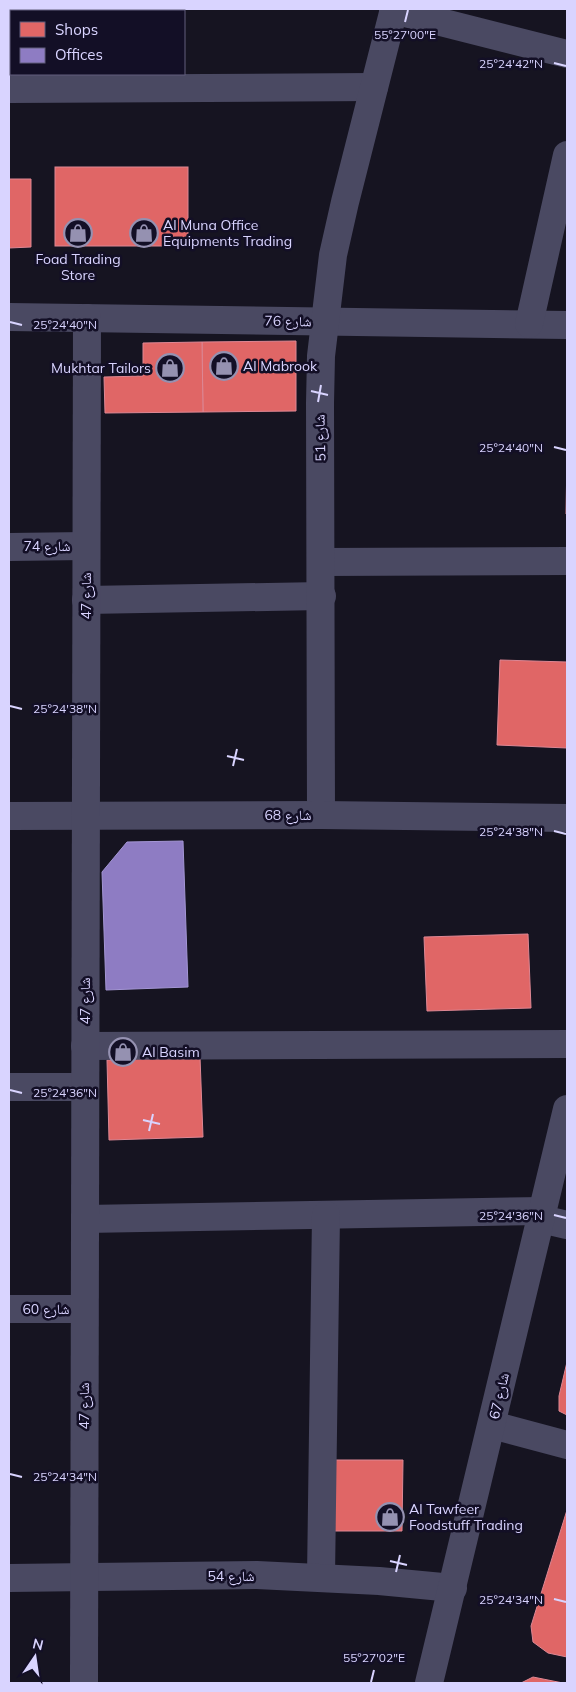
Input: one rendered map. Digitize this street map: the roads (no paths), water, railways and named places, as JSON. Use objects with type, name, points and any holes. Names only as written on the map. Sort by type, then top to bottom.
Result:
[{"type":"street","points":[[394,9],[567,54]]},
{"type":"street","name":"شارع 51","points":[[321,815],[321,356],[333,255],[394,9]]},
{"type":"street","points":[[9,89],[374,86]]},
{"type":"street","points":[[529,324],[567,155]]},
{"type":"street","name":"شارع 76","points":[[9,317],[567,325]]},
{"type":"street","name":"شارع 47","points":[[84,1683],[87,318]]},
{"type":"street","name":"شارع 74","points":[[9,547],[86,546]]},
{"type":"street","points":[[321,562],[567,561]]},
{"type":"street","points":[[86,600],[322,596]]},
{"type":"street","name":"شارع 68","points":[[9,816],[321,815],[567,818]]},
{"type":"street","points":[[85,1046],[567,1044]]},
{"type":"street","points":[[9,1088],[85,1087]]},
{"type":"street","name":"شارع 67","points":[[429,1683],[567,1109]]},
{"type":"street","points":[[321,1577],[326,1215]]},
{"type":"street","points":[[85,1219],[326,1215],[542,1215],[567,1225]]},
{"type":"street","name":"شارع 60","points":[[9,1309],[84,1309]]},
{"type":"street","points":[[492,1425],[567,1445]]},
{"type":"street","name":"شارع 54","points":[[9,1578],[258,1575],[321,1577],[453,1588]]},
{"type":"place","name":"Foad Trading Store","points":[[78,233]]},
{"type":"place","name":"Al Muna Office Equipments Trading","points":[[144,233]]},
{"type":"place","name":"Al Mabrook","points":[[224,366]]},
{"type":"place","name":"Mukhtar Tailors","points":[[170,368]]},
{"type":"place","name":"Al Basim","points":[[123,1052]]},
{"type":"place","name":"Al Tawfeer Foodstuff Trading","points":[[390,1517]]}]
